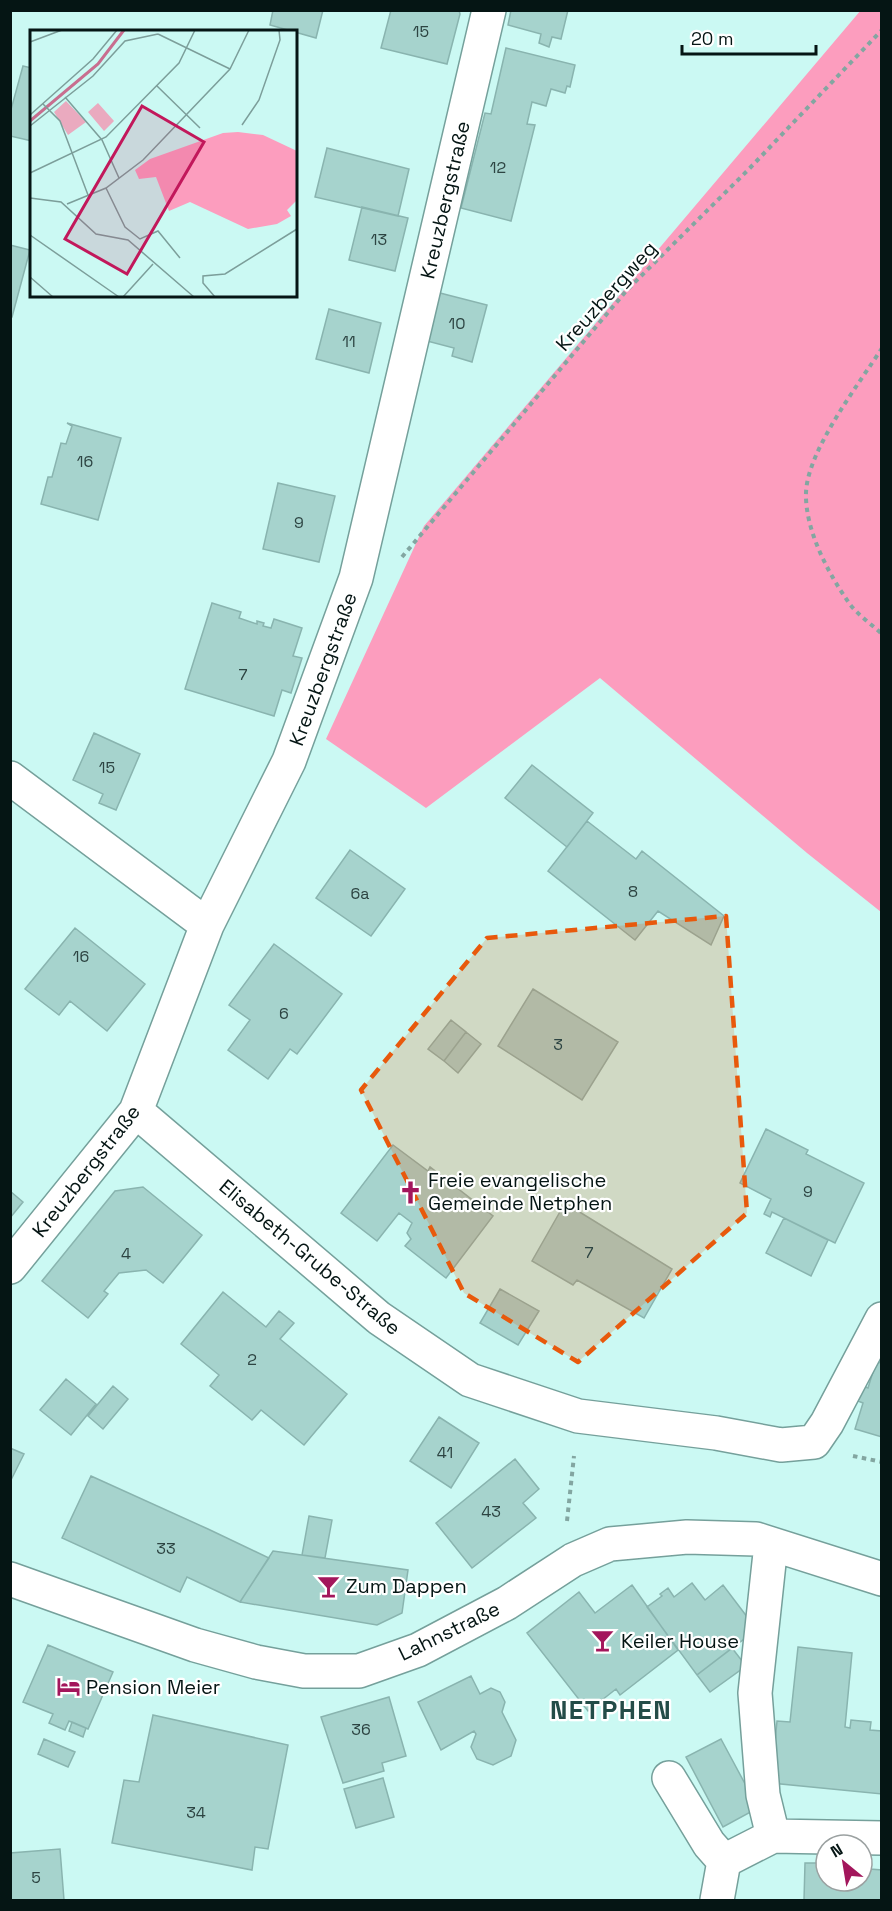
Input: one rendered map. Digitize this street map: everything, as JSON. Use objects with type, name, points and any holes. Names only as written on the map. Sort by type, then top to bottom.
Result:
[{"type":"street","name":"Kreuzbergstraße","points":[[10,1267],[136,1111],[207,925],[290,761],[356,578],[489,10]]},
{"type":"street","points":[[10,778],[207,925]]},
{"type":"street","name":"Elisabeth-Grube-Straße","points":[[136,1111],[379,1318],[470,1380],[578,1416],[716,1433],[781,1445],[814,1442],[827,1423],[882,1319]]},
{"type":"street","name":"Lahnstraße","points":[[10,1579],[195,1645],[256,1662],[304,1671],[359,1671],[418,1650],[507,1603],[573,1560],[610,1544],[687,1537],[756,1539],[882,1579]]},
{"type":"street","points":[[771,1544],[755,1693],[763,1795],[773,1836]]},
{"type":"street","points":[[669,1778],[709,1844],[724,1861]]},
{"type":"street","points":[[724,1861],[773,1836],[882,1838]]},
{"type":"street","points":[[717,1900],[724,1861]]},
{"type":"path","name":"Kreuzbergweg","points":[[356,578],[406,555],[627,290],[748,170],[882,30]]},
{"type":"path","points":[[882,348],[828,432],[813,463],[806,493],[812,530],[828,568],[849,604],[882,634]]},
{"type":"path","points":[[573,1560],[566,1518],[578,1416]]},
{"type":"highlighted area","points":[[726,916],[747,1213],[578,1362],[464,1293],[361,1090],[487,938]]},
{"type":"shaded area","points":[[861,10],[882,11],[881,912],[807,853],[600,678],[426,808],[326,739],[424,526]]},
{"type":"building","points":[[273,10],[323,10],[316,38],[297,33],[297,30],[270,25]]},
{"type":"building","points":[[391,10],[459,10],[460,14],[447,64],[381,48]]},
{"type":"building","points":[[511,10],[568,10],[561,39],[552,37],[549,47],[539,43],[541,34],[508,25]]},
{"type":"building","points":[[506,48],[575,65],[570,87],[567,86],[565,93],[551,89],[546,106],[532,102],[527,124],[535,125],[511,221],[461,208],[485,113],[491,114]]},
{"type":"building","points":[[23,66],[30,68],[30,141],[10,136],[10,113]]},
{"type":"building","points":[[327,148],[409,169],[398,216],[315,197]]},
{"type":"building","points":[[362,207],[408,218],[395,271],[349,260]]},
{"type":"building","points":[[10,245],[30,250],[12,317],[10,317]]},
{"type":"building","points":[[440,293],[487,305],[472,362],[452,356],[454,348],[427,341]]},
{"type":"building","points":[[329,309],[381,323],[369,373],[316,359]]},
{"type":"building","points":[[67,423],[121,438],[98,520],[41,504],[48,477],[52,477],[61,443],[66,444],[72,426]]},
{"type":"building","points":[[278,483],[335,496],[319,562],[263,549]]},
{"type":"building","points":[[212,603],[241,612],[239,618],[257,624],[257,621],[264,623],[263,626],[271,628],[274,619],[302,628],[293,656],[302,658],[291,693],[282,690],[274,716],[185,689]]},
{"type":"building","points":[[94,733],[140,754],[116,810],[99,803],[103,794],[73,780]]},
{"type":"building","points":[[532,765],[593,813],[567,847],[505,798]]},
{"type":"building","points":[[587,821],[636,859],[642,851],[724,916],[711,945],[658,911],[635,940],[548,871]]},
{"type":"building","points":[[350,850],[405,889],[371,936],[316,898]]},
{"type":"building","points":[[75,928],[145,984],[107,1031],[70,1001],[59,1015],[25,989]]},
{"type":"building","points":[[274,944],[342,994],[297,1054],[290,1049],[268,1079],[228,1050],[250,1020],[229,1005]]},
{"type":"building","points":[[533,989],[618,1042],[582,1100],[498,1046]]},
{"type":"building","points":[[451,1020],[466,1032],[444,1061],[428,1049]]},
{"type":"building","points":[[466,1032],[481,1044],[458,1073],[444,1061]]},
{"type":"building","points":[[766,1129],[808,1150],[806,1154],[864,1183],[835,1243],[772,1212],[770,1217],[764,1214],[771,1199],[740,1183]]},
{"type":"building","name":"Freie evangelische Gemeinde Netphen","points":[[393,1145],[428,1171],[430,1167],[493,1216],[446,1278],[405,1246],[411,1239],[407,1233],[412,1223],[399,1213],[377,1241],[341,1213]]},
{"type":"building","points":[[143,1187],[202,1235],[163,1283],[146,1270],[119,1273],[104,1291],[108,1294],[88,1318],[42,1281],[115,1191]]},
{"type":"building","points":[[10,1191],[23,1202],[10,1218]]},
{"type":"building","points":[[565,1203],[672,1269],[644,1318],[577,1280],[573,1285],[532,1261]]},
{"type":"building","points":[[784,1218],[828,1240],[811,1276],[766,1253]]},
{"type":"building","points":[[500,1289],[539,1311],[518,1345],[480,1323]]},
{"type":"building","points":[[223,1292],[266,1327],[279,1311],[294,1323],[280,1339],[347,1394],[304,1445],[261,1410],[252,1420],[210,1386],[219,1375],[181,1344]]},
{"type":"building","points":[[876,1362],[882,1363],[882,1437],[855,1429],[863,1403],[858,1401],[863,1386],[868,1388]]},
{"type":"building","points":[[66,1379],[96,1404],[71,1435],[40,1410]]},
{"type":"building","points":[[113,1386],[128,1399],[103,1429],[88,1416]]},
{"type":"building","points":[[439,1417],[479,1443],[451,1488],[410,1461]]},
{"type":"building","points":[[10,1448],[24,1454],[10,1482]]},
{"type":"building","points":[[515,1459],[539,1489],[523,1503],[536,1518],[472,1568],[436,1523]]},
{"type":"building","points":[[91,1476],[269,1558],[240,1602],[187,1577],[180,1592],[62,1538]]},
{"type":"building","points":[[309,1516],[332,1520],[325,1558],[302,1555]]},
{"type":"building","name":"Zum Dappen","points":[[273,1551],[408,1570],[402,1613],[377,1625],[240,1602]]},
{"type":"building","points":[[692,1583],[705,1600],[723,1585],[751,1622],[748,1636],[697,1675],[647,1607],[662,1596],[660,1594],[668,1588],[674,1597]]},
{"type":"building","name":"Keiler House","points":[[632,1585],[678,1650],[620,1695],[616,1689],[588,1711],[527,1633],[579,1592],[595,1613]]},
{"type":"building","name":"Pension Meier","points":[[48,1645],[113,1672],[88,1729],[69,1721],[65,1730],[49,1723],[53,1714],[23,1702]]},
{"type":"building","points":[[798,1647],[852,1653],[845,1727],[850,1728],[851,1720],[871,1722],[870,1730],[882,1731],[882,1794],[771,1783],[777,1721],[790,1722]]},
{"type":"building","points":[[732,1648],[746,1666],[710,1692],[697,1675]]},
{"type":"building","points":[[471,1676],[480,1694],[491,1688],[500,1692],[505,1702],[502,1712],[516,1740],[511,1756],[493,1765],[477,1759],[471,1747],[476,1734],[474,1731],[441,1750],[418,1702]]},
{"type":"building","points":[[389,1697],[406,1756],[382,1763],[384,1771],[343,1783],[321,1717]]},
{"type":"building","points":[[153,1715],[288,1745],[268,1849],[255,1847],[252,1870],[112,1843],[124,1780],[139,1782]]},
{"type":"building","points":[[72,1722],[86,1728],[83,1737],[69,1731]]},
{"type":"building","points":[[44,1739],[75,1752],[68,1767],[38,1754]]},
{"type":"building","points":[[721,1739],[758,1808],[723,1827],[686,1757]]},
{"type":"building","points":[[383,1778],[394,1817],[356,1828],[344,1789]]},
{"type":"building","points":[[60,1849],[64,1900],[10,1900],[10,1853]]},
{"type":"building","points":[[805,1863],[814,1863],[814,1893],[874,1893],[874,1869],[882,1870],[882,1900],[804,1900]]},
{"type":"place","name":"Freie evangelische Gemeinde Netphen","points":[[410,1192]]},
{"type":"place","name":"Zum Dappen","points":[[328,1586]]},
{"type":"place","name":"Keiler House","points":[[603,1641]]},
{"type":"place","name":"Pension Meier","points":[[68,1687]]},
{"type":"district","name":"NETPHEN","points":[[611,1710]]}]
